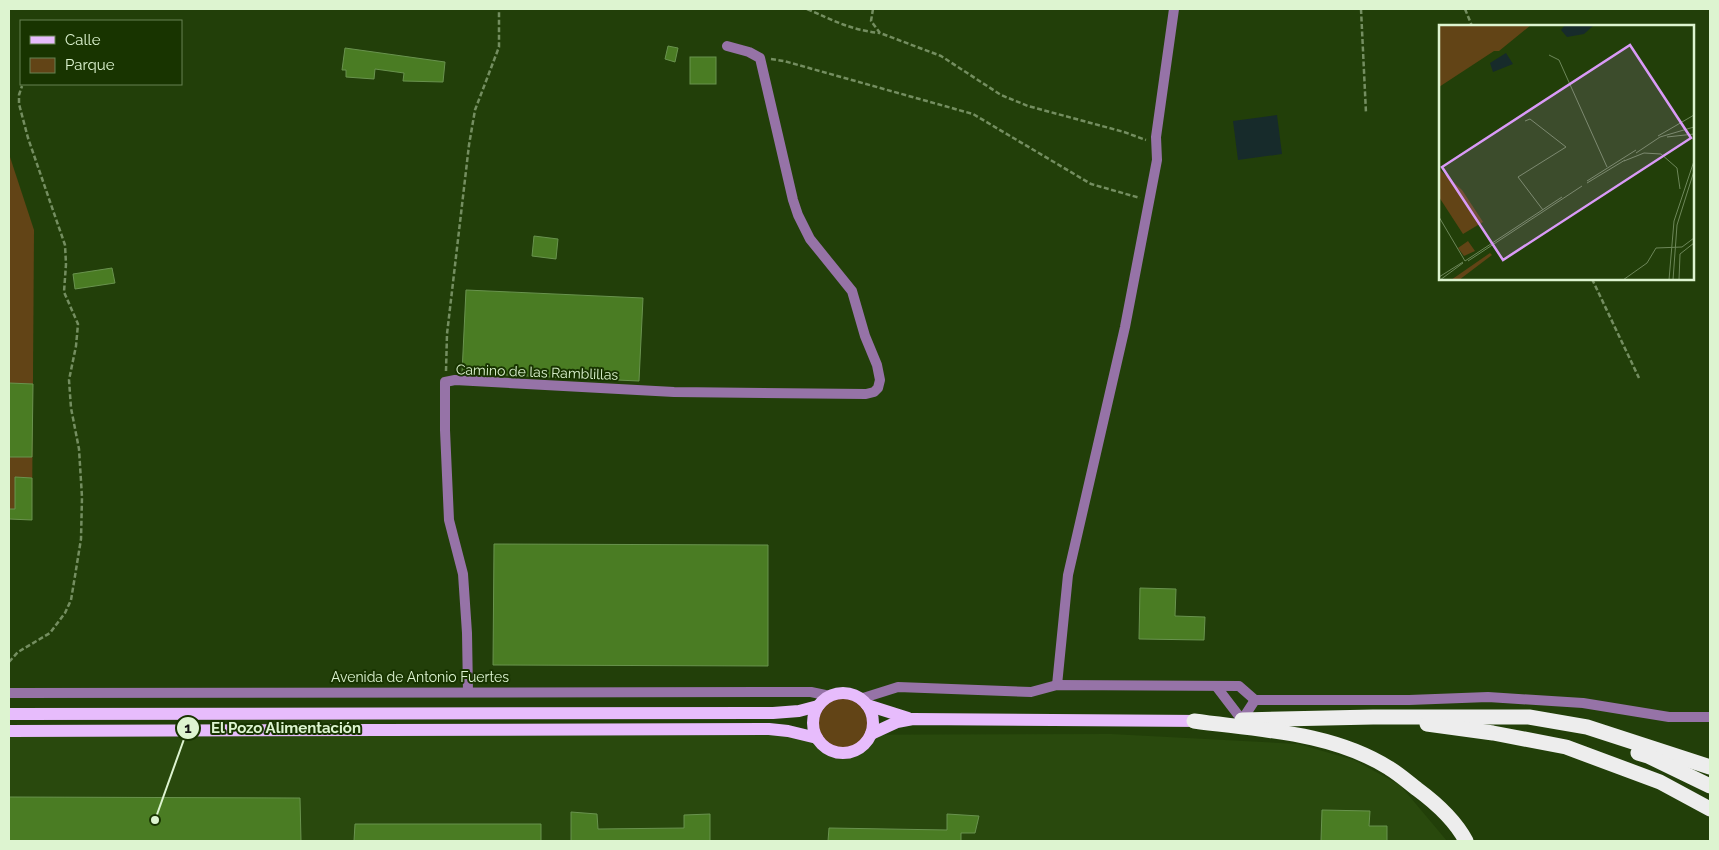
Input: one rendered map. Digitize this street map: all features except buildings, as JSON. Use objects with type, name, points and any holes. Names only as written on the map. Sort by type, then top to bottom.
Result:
[{"type":"highway","points":[[1468,716],[1536,724],[1582,736],[1648,756],[1710,786]]},
{"type":"highway","points":[[1242,720],[1529,716],[1586,727],[1710,767]]},
{"type":"highway","points":[[1373,717],[1493,734],[1566,747],[1660,782],[1710,809]]},
{"type":"highway","points":[[1194,721],[1314,738],[1354,751],[1389,768],[1436,803],[1461,832],[1466,841]]},
{"type":"main road","points":[[9,714],[773,713],[799,711],[818,706],[830,696],[840,693],[851,694],[863,702],[913,719]]},
{"type":"main road","points":[[818,706],[813,722],[817,738],[823,746],[831,751],[841,753],[859,748],[871,734],[873,724],[871,714],[863,702]]},
{"type":"main road","points":[[871,734],[897,722],[913,719],[1242,720]]},
{"type":"main road","points":[[9,731],[768,729],[788,731],[817,738]]},
{"type":"street","points":[[1057,684],[1068,575],[1126,328],[1158,160],[1157,144],[1174,9]]},
{"type":"street","points":[[728,46],[749,52],[760,58]]},
{"type":"street","name":"Camino de las Ramblillas","points":[[468,692],[468,633],[463,574],[449,520],[445,382],[455,380],[674,392],[866,394],[874,392],[878,388],[880,380],[877,365],[865,336],[852,291],[810,239],[798,215],[760,58]]},
{"type":"street","points":[[863,702],[898,688],[1031,692],[1057,684],[1239,686],[1255,700],[1488,698],[1583,704],[1669,717],[1710,717]]},
{"type":"street","points":[[1216,686],[1242,720],[1255,700]]},
{"type":"street","name":"Avenida de Antonio Fuertes","points":[[9,693],[811,692],[830,696]]},
{"type":"path","points":[[445,382],[447,334],[469,145],[475,110],[499,47],[499,9]]},
{"type":"path","points":[[807,9],[842,25],[860,31],[880,34],[941,56],[1001,95],[1028,106],[1124,132],[1157,144]]},
{"type":"path","points":[[873,9],[871,21],[880,34]]},
{"type":"path","points":[[1361,9],[1366,113]]},
{"type":"path","points":[[1465,9],[1472,25]]},
{"type":"path","points":[[760,58],[784,61],[973,114],[1091,184],[1150,201]]},
{"type":"path","points":[[9,662],[18,652],[50,633],[59,623],[68,606],[75,576],[80,539],[82,498],[79,449],[68,380],[76,346],[78,324],[64,292],[65,254],[61,230],[28,138],[19,104],[22,86]]},
{"type":"path","points":[[1592,280],[1639,378]]},
{"type":"shaded area","points":[[1111,734],[1298,744],[1354,760],[1400,785],[1447,841],[9,841],[9,737]]},
{"type":"green space","points":[[9,154],[34,230],[32,520],[9,519]]},
{"type":"green space","points":[[843,696],[853,698],[862,704],[868,713],[870,723],[868,733],[862,742],[853,748],[843,750],[833,748],[824,742],[818,733],[816,723],[818,713],[824,704],[833,698]]},
{"type":"water","points":[[1277,115],[1282,154],[1238,160],[1233,121]]},
{"type":"place","name":"El Pozo Alimentación","points":[[155,820]]}]
